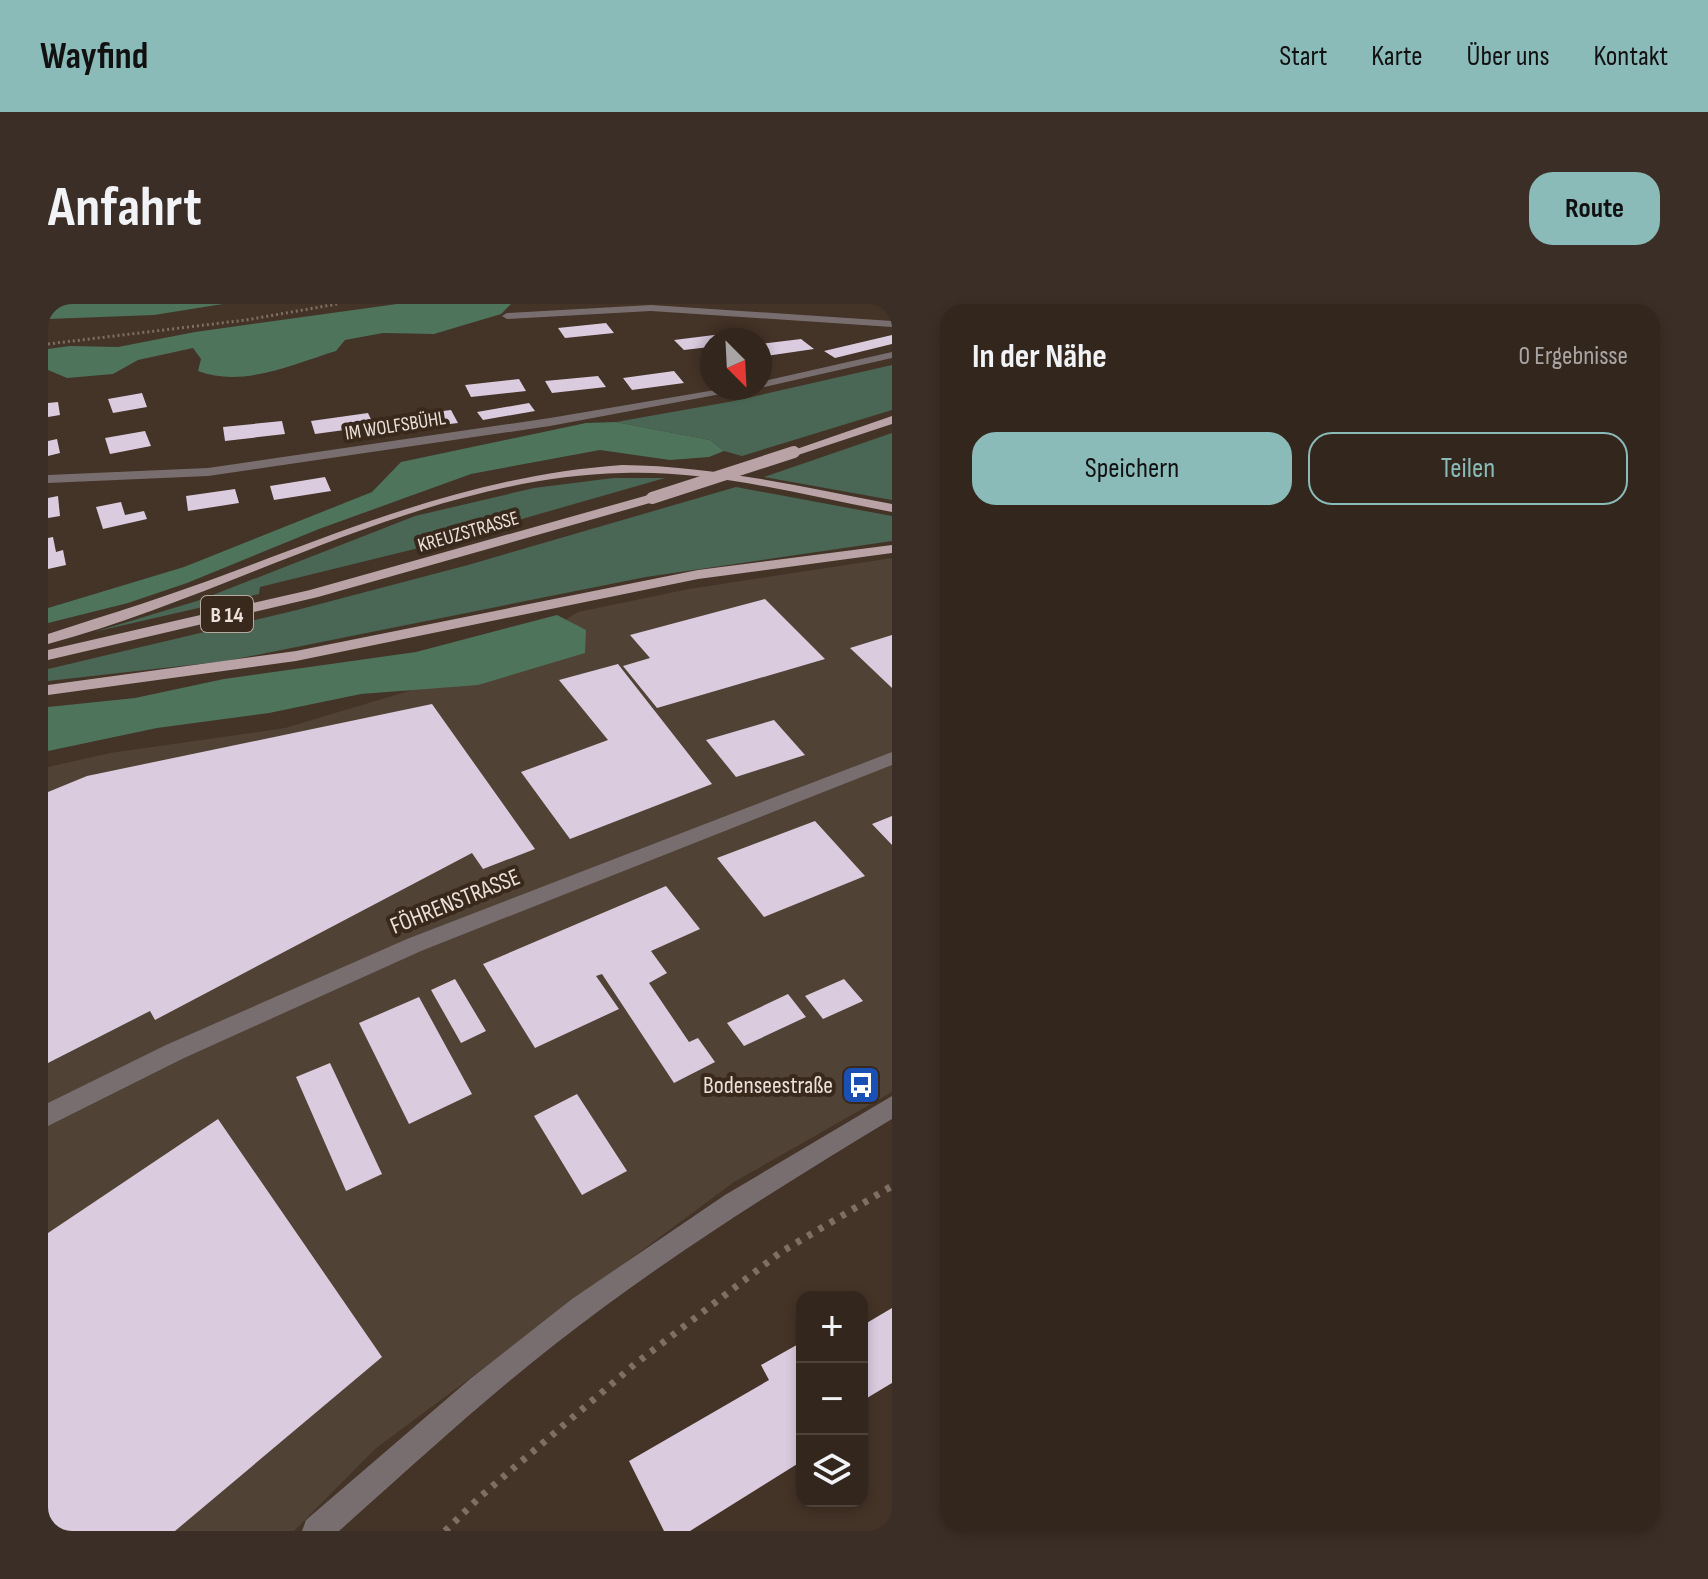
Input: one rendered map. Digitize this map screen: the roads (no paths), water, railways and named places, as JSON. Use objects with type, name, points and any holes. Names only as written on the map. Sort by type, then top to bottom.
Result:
[{"type":"main road","name":"KREUZSTRASSE","points":[[48,655],[313,594],[652,498],[892,420]]},
{"type":"main road","points":[[48,639],[178,598],[428,503],[495,485],[544,477],[600,470],[674,471],[743,479],[892,508]]},
{"type":"main road","points":[[48,690],[284,659],[652,583],[892,549]]},
{"type":"street","points":[[719,304],[729,311]]},
{"type":"street","points":[[507,316],[613,309],[729,311],[892,324]]},
{"type":"street","points":[[772,382],[892,355]]},
{"type":"street","name":"IM WOLFSBÜHL","points":[[48,479],[222,470],[550,422],[700,396]]},
{"type":"street","name":"FÖHRENSTRASSE","points":[[48,1115],[174,1052],[414,945],[892,758]]},
{"type":"street","points":[[317,1531],[449,1415],[580,1308],[740,1199],[892,1107]]},
{"type":"place","name":"Bodenseestraße","points":[[861,1085]]}]
